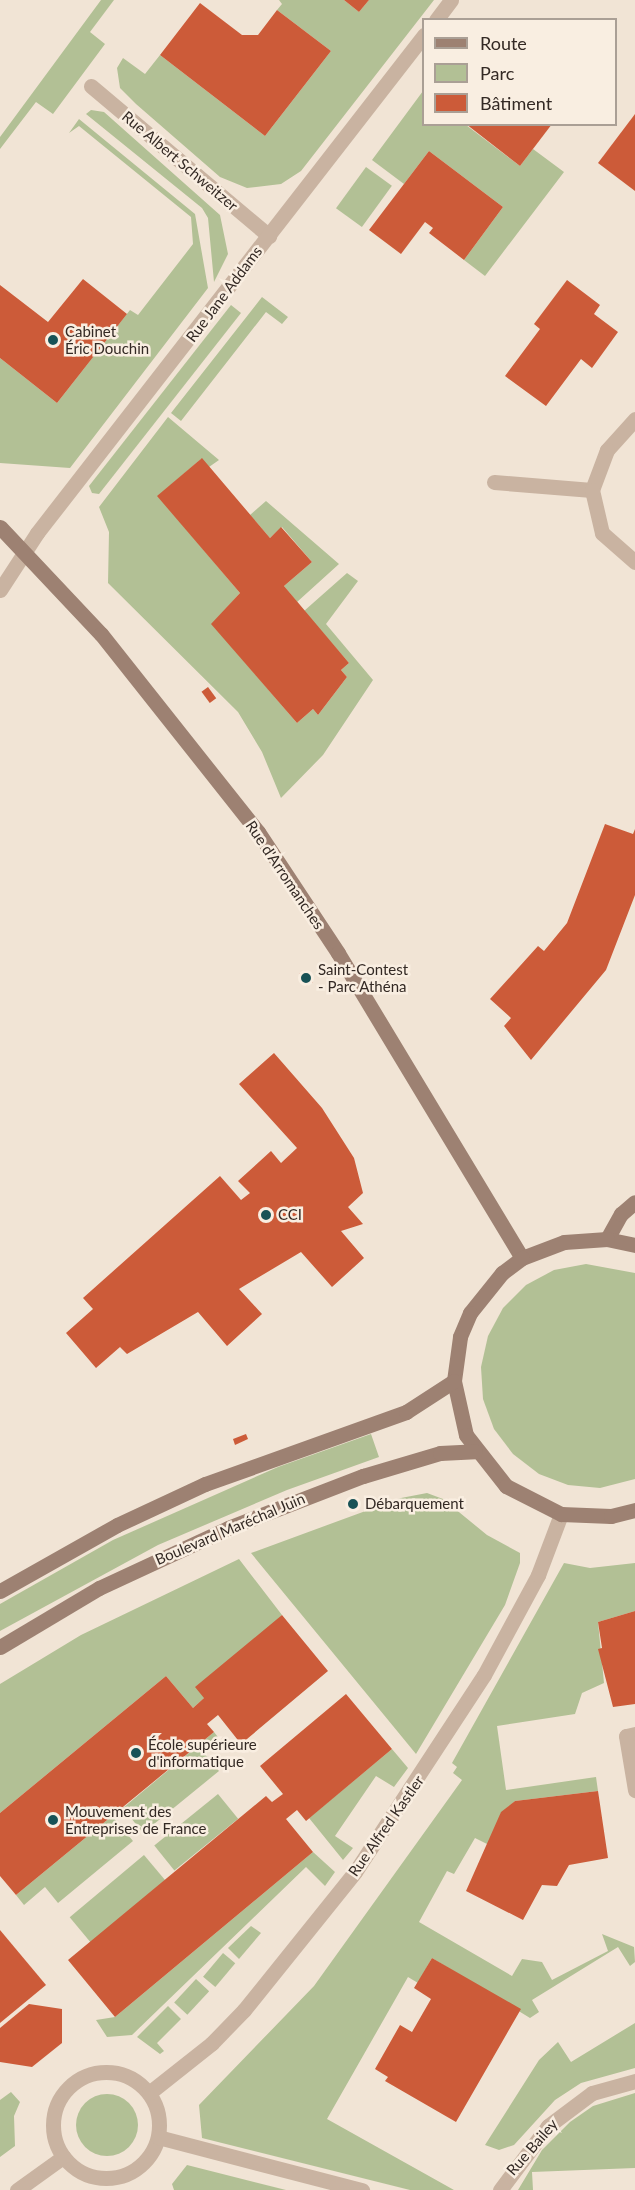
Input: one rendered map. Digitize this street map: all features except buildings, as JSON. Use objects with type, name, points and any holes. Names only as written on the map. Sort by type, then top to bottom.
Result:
[{"type":"main road","name":"Rue d'Arromanches","points":[[0,527],[27,554],[157,701],[258,832],[338,953],[522,1258]]},
{"type":"main road","points":[[607,1239],[621,1214],[635,1202]]},
{"type":"main road","points":[[635,1245],[607,1239],[564,1242],[522,1258],[484,1292],[470,1313],[460,1337],[454,1381],[460,1417],[475,1451],[506,1486],[561,1514],[611,1516],[635,1510]]},
{"type":"main road","points":[[0,1591],[117,1525],[186,1493],[342,1432],[406,1412],[454,1381]]},
{"type":"main road","name":"Boulevard Maréchal Juin","points":[[0,1647],[99,1588],[228,1528],[363,1476],[440,1453],[475,1451]]},
{"type":"street","points":[[438,18],[451,0]]},
{"type":"street","name":"Rue Jane Addams","points":[[0,590],[27,554],[37,532],[422,36]]},
{"type":"street","name":"Rue Albert Schweitzer","points":[[91,86],[269,236]]},
{"type":"street","points":[[635,419],[607,450],[592,490],[602,532],[635,562]]},
{"type":"street","points":[[494,482],[592,490]]},
{"type":"street","name":"Rue Alfred Kastler","points":[[149,2093],[212,2043],[244,2010],[355,1872],[484,1675],[538,1575],[561,1514]]},
{"type":"street","points":[[635,1734],[626,1736],[635,1790]]},
{"type":"street","points":[[89,2074],[122,2074],[149,2093],[156,2106],[158,2137],[142,2165],[112,2184],[85,2174],[63,2157],[52,2126],[62,2094],[74,2082],[89,2074]]},
{"type":"street","name":"Rue Bailey","points":[[500,2190],[530,2145],[556,2119],[592,2093],[635,2081]]},
{"type":"street","points":[[158,2137],[345,2188],[362,2190]]},
{"type":"street","points":[[17,2190],[63,2157]]},
{"type":"green space","points":[[101,0],[114,0],[90,32],[105,44],[53,114],[36,102],[0,149],[0,137]]},
{"type":"green space","points":[[279,0],[344,0],[359,12],[369,0],[434,0],[301,171],[281,184],[247,188],[220,177],[136,104],[120,88],[117,68],[123,58],[145,74],[160,55],[265,136],[331,51],[277,10],[282,4]]},
{"type":"green space","points":[[422,92],[422,126],[467,126],[520,166],[533,149],[564,172],[485,276],[464,260],[503,207],[429,151],[404,184],[372,160]]},
{"type":"green space","points":[[91,110],[104,112],[220,215],[228,254],[214,282],[208,218],[202,208],[86,114]]},
{"type":"green space","points":[[79,119],[195,214],[208,288],[70,468],[0,463],[0,358],[57,403],[130,310],[138,315],[193,244],[191,217],[79,126],[69,133]]},
{"type":"green space","points":[[366,167],[392,186],[362,227],[336,208]]},
{"type":"green space","points":[[262,297],[288,317],[282,324],[266,312],[181,421],[171,413]]},
{"type":"green space","points":[[231,305],[241,313],[99,494],[92,493],[89,486]]},
{"type":"green space","points":[[168,417],[219,460],[209,467],[201,459],[158,496],[240,593],[212,624],[297,723],[313,709],[318,715],[347,677],[341,670],[349,663],[304,611],[347,573],[358,581],[326,624],[373,680],[323,755],[281,798],[262,752],[238,712],[108,583],[109,532],[99,507]]},
{"type":"green space","points":[[266,501],[339,564],[297,602],[284,586],[312,562],[282,527],[270,538],[250,515]]},
{"type":"green space","points":[[586,1264],[635,1273],[635,1479],[600,1488],[568,1485],[539,1474],[513,1454],[494,1429],[483,1399],[481,1367],[488,1336],[503,1308],[526,1285],[554,1270]]},
{"type":"green space","points":[[371,1434],[379,1457],[287,1490],[158,1545],[0,1631],[0,1604],[113,1540],[278,1467]]},
{"type":"green space","points":[[427,1493],[443,1499],[487,1535],[520,1553],[520,1563],[505,1605],[416,1754],[251,1553],[401,1498]]},
{"type":"green space","points":[[239,1559],[282,1615],[204,1698],[193,1708],[166,1676],[0,1813],[0,1684],[81,1635]]},
{"type":"green space","points":[[564,1563],[590,1568],[635,1563],[635,1611],[598,1622],[604,1683],[582,1693],[575,1714],[497,1726],[506,1790],[596,1777],[598,1791],[515,1801],[501,1813],[489,1845],[475,1838],[454,1874],[447,1871],[419,1922],[512,1976],[522,1959],[542,1962],[552,1980],[608,1951],[602,1934],[634,1947],[635,1962],[630,1966],[618,1947],[532,2000],[539,2012],[530,2018],[432,1958],[418,1983],[408,1977],[327,2119],[454,2190],[410,2190],[202,2138],[199,2105],[314,1986],[462,1780],[453,1773],[457,1767],[452,1763]]},
{"type":"green space","points":[[214,1732],[221,1741],[205,1754],[219,1771],[143,1833],[123,1808]]},
{"type":"green space","points":[[392,1749],[408,1768],[394,1787],[376,1776],[335,1836],[353,1848],[343,1860],[309,1818]]},
{"type":"green space","points":[[218,1794],[238,1819],[174,1870],[154,1846]]},
{"type":"green space","points":[[112,1816],[133,1841],[58,1903],[45,1887],[24,1905],[16,1895]]},
{"type":"green space","points":[[313,1852],[335,1872],[325,1886],[306,1867],[132,2035],[107,2037],[96,2020],[115,2017]]},
{"type":"green space","points":[[144,1855],[165,1880],[91,1943],[70,1917]]},
{"type":"green space","points":[[251,1926],[261,1933],[239,1959],[228,1948]]},
{"type":"green space","points":[[223,1953],[235,1963],[215,1987],[203,1977]]},
{"type":"green space","points":[[196,1979],[209,1991],[187,2015],[174,2002]]},
{"type":"green space","points":[[168,2006],[181,2019],[157,2043],[164,2051],[160,2054],[137,2037]]},
{"type":"green space","points":[[635,2023],[635,2068],[581,2083],[555,2100],[514,2145],[499,2150],[485,2145],[539,2060],[558,2042],[571,2062]]},
{"type":"green space","points":[[11,2092],[20,2102],[14,2116],[15,2146],[0,2157],[0,2100]]},
{"type":"green space","points":[[635,2093],[635,2168],[532,2172],[533,2190],[518,2190],[542,2150],[570,2122],[593,2106]]},
{"type":"green space","points":[[101,2094],[113,2094],[129,2103],[136,2113],[138,2125],[136,2137],[129,2147],[113,2156],[101,2156],[90,2151],[81,2142],[76,2131],[76,2119],[81,2108],[90,2099]]},
{"type":"green space","points":[[187,2165],[286,2190],[174,2190],[172,2184]]},
{"type":"place","name":"Cabinet Éric Douchin","points":[[53,340]]},
{"type":"place","name":"Saint-Contest - Parc Athéna","points":[[306,978]]},
{"type":"place","name":"CCI","points":[[266,1215]]},
{"type":"place","name":"Débarquement","points":[[353,1504]]},
{"type":"place","name":"École supérieure d'informatique","points":[[136,1753]]},
{"type":"place","name":"Mouvement des Entreprises de France","points":[[53,1820]]}]
